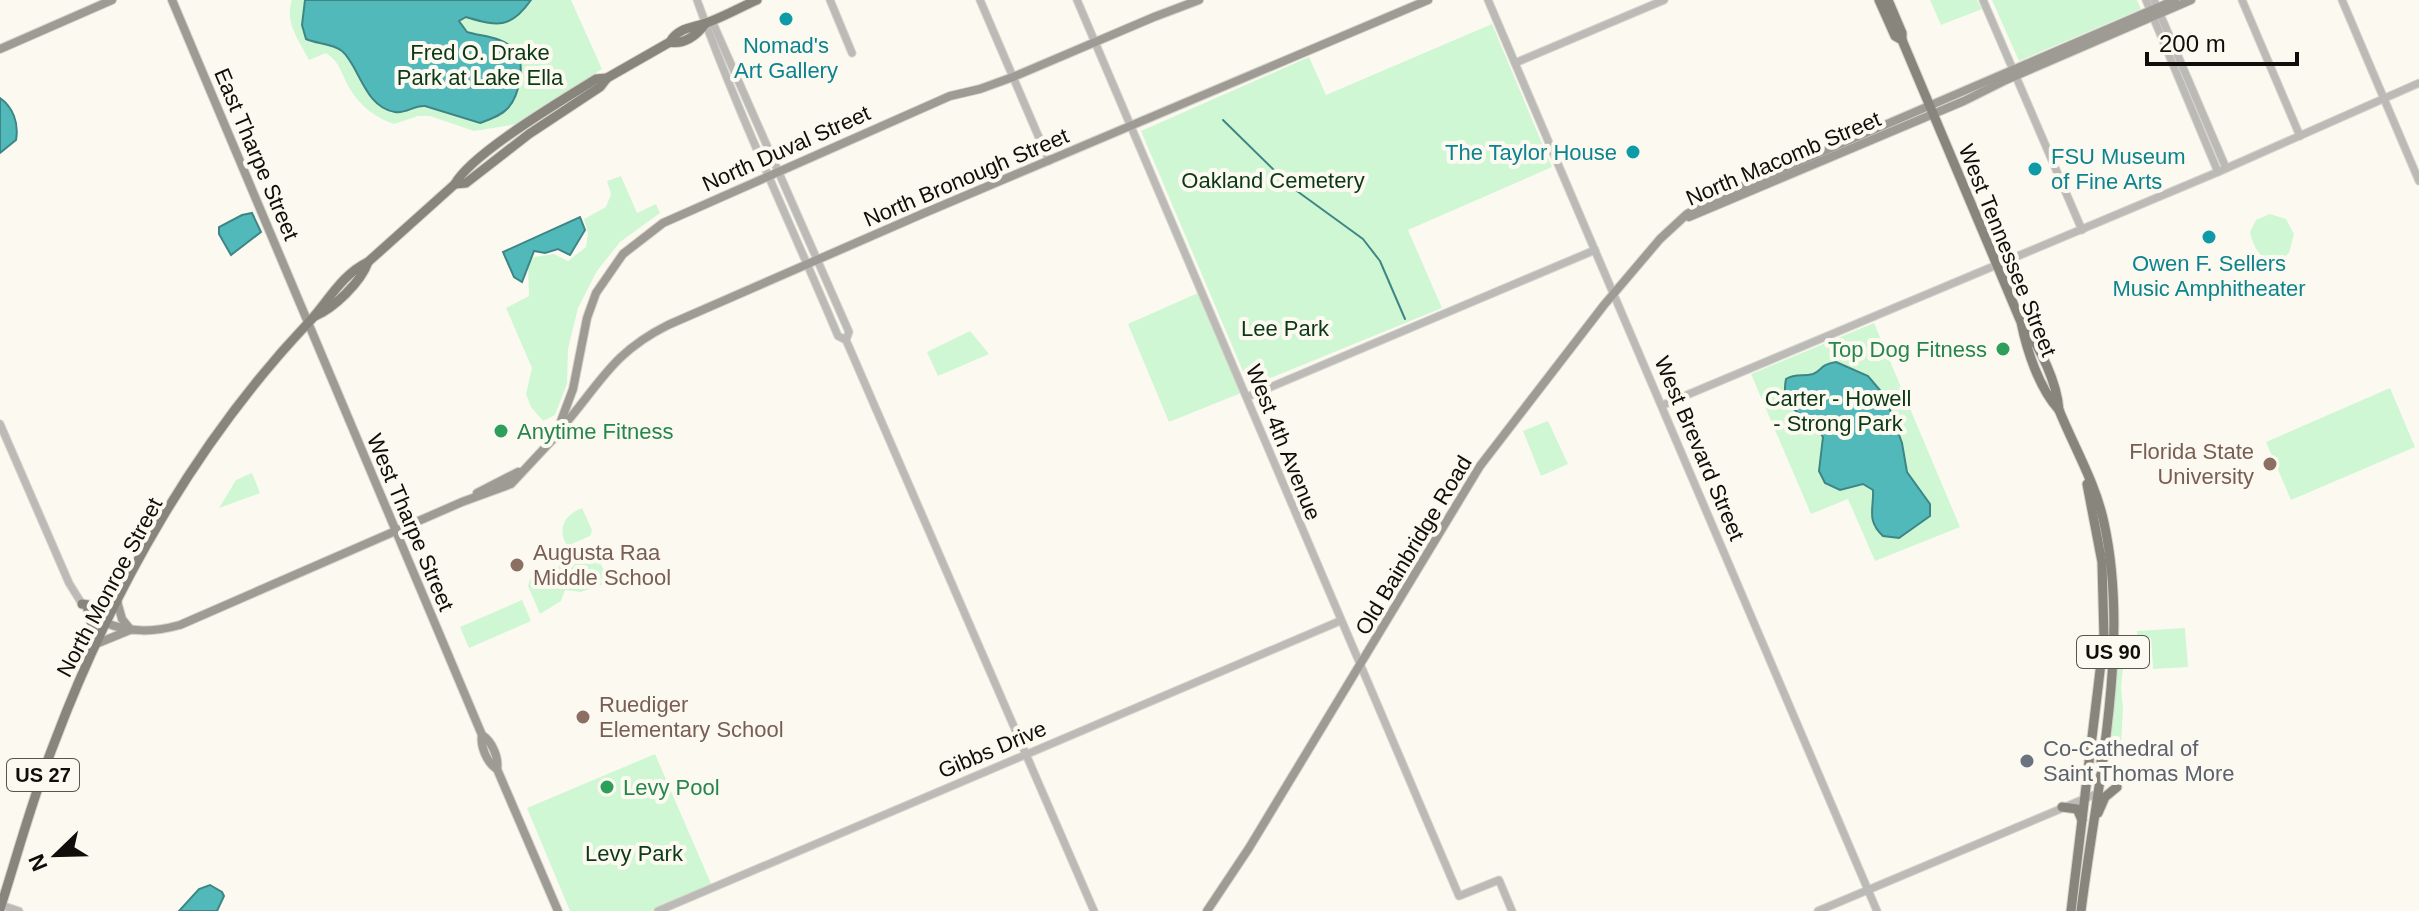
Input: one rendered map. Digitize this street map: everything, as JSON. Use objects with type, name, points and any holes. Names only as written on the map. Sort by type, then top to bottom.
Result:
[{"type":"main road","points":[[0,49],[112,0]]},
{"type":"main road","name":"East Tharpe Street","points":[[172,0],[312,318]]},
{"type":"main road","name":"North Monroe Street","points":[[1,909],[54,744],[106,623],[162,520],[204,453],[260,378],[312,318],[326,311],[364,272],[368,262],[455,184],[461,173],[557,110],[596,79],[607,78],[670,42],[673,35],[757,0]]},
{"type":"main road","name":"North Duval Street","points":[[130,630],[152,631],[180,625],[462,502],[511,484],[554,438],[573,389],[592,302],[611,268],[628,249],[663,223],[950,96],[1013,77],[1199,0]]},
{"type":"main road","name":"North Bronough Street","points":[[554,438],[607,369],[646,336],[1428,0]]},
{"type":"main road","name":"West Tennessee Street","points":[[1879,0],[1895,36],[1902,40]]},
{"type":"main road","name":"West Tennessee Street","points":[[1888,0],[2021,322],[2030,354],[2050,400],[2059,410],[2104,523],[2113,586],[2113,650],[2097,791],[2087,825],[2071,911]]},
{"type":"main road","points":[[2155,10],[2175,0]]},
{"type":"main road","points":[[2155,10],[2191,0]]},
{"type":"main road","name":"North Macomb Street","points":[[1680,221],[1713,199],[1931,110],[2155,10]]},
{"type":"main road","name":"Old Bainbridge Road","points":[[1208,910],[1255,839],[1480,466],[1614,294],[1660,239],[1680,221]]},
{"type":"main road","name":"West Tharpe Street","points":[[312,318],[395,531],[482,735],[489,739],[498,762],[497,769],[558,911]]},
{"type":"main road","name":"West Tennessee Street","points":[[2081,911],[2087,825],[2085,797],[2104,648],[2105,602],[2102,562],[2085,472]]},
{"type":"main road","points":[[117,601],[121,616],[130,630],[96,644],[85,607],[101,607],[117,601]]},
{"type":"main road","points":[[106,623],[130,630]]},
{"type":"main road","points":[[2101,761],[2108,775],[2129,775]]},
{"type":"main road","points":[[2062,807],[2077,809],[2087,825],[2103,800],[2117,787]]},
{"type":"street","points":[[697,0],[727,55],[804,228],[838,336],[846,340],[1094,911]]},
{"type":"street","points":[[830,0],[852,53]]},
{"type":"street","points":[[980,0],[1049,161]]},
{"type":"street","name":"West 4th Avenue","points":[[1077,0],[1459,896],[1499,880],[1512,911]]},
{"type":"street","name":"West Brevard Street","points":[[1488,0],[1877,911]]},
{"type":"street","points":[[1515,63],[1664,0]]},
{"type":"street","points":[[1983,0],[2082,230]]},
{"type":"street","points":[[2146,0],[2155,10],[2222,170]]},
{"type":"street","points":[[2242,0],[2300,136]]},
{"type":"street","points":[[2342,0],[2419,181]]},
{"type":"street","points":[[709,22],[718,59],[736,103],[794,232],[813,262]]},
{"type":"street","points":[[718,59],[727,55]]},
{"type":"street","points":[[1663,405],[2082,230],[2419,83]]},
{"type":"street","points":[[794,232],[804,228]]},
{"type":"street","points":[[1247,397],[1595,250]]},
{"type":"street","points":[[0,424],[69,583],[85,607],[106,623]]},
{"type":"street","name":"Gibbs Drive","points":[[658,911],[1340,621]]},
{"type":"street","points":[[1818,911],[2097,791]]},
{"type":"street","points":[[1,909],[19,911]]},
{"type":"green space","name":"Fred O. Drake Park at Lake Ella","points":[[292,0],[571,0],[602,69],[517,124],[474,131],[430,116],[418,116],[394,124],[375,115],[359,101],[338,65],[326,53],[309,60],[291,23]]},
{"type":"green space","points":[[1930,0],[1977,0],[1982,9],[1941,25]]},
{"type":"green space","points":[[1992,0],[2137,0],[2141,9],[2019,61]]},
{"type":"green space","name":"Oakland Cemetery","points":[[1492,24],[1552,167],[1408,230],[1442,308],[1251,386],[1141,131],[1309,57],[1326,95]]},
{"type":"green space","points":[[621,176],[637,213],[656,204],[660,213],[620,242],[597,271],[578,308],[568,349],[567,384],[555,415],[543,421],[531,407],[526,394],[532,368],[506,308],[529,296],[528,265],[534,257],[554,254],[568,261],[586,247],[588,233],[584,219],[606,207],[611,194],[607,181]]},
{"type":"green space","points":[[2270,214],[2286,219],[2294,234],[2289,253],[2275,261],[2259,253],[2250,232],[2256,220]]},
{"type":"green space","points":[[1198,293],[1241,393],[1169,422],[1128,324]]},
{"type":"green space","name":"Carter - Howell - Strong Park","points":[[1874,323],[1960,527],[1875,561],[1848,499],[1811,514],[1751,374]]},
{"type":"green space","points":[[970,331],[989,354],[938,376],[927,352]]},
{"type":"green space","points":[[2390,388],[2415,447],[2291,500],[2266,442]]},
{"type":"green space","points":[[1548,421],[1568,464],[1541,476],[1523,431]]},
{"type":"green space","points":[[252,473],[260,493],[219,508],[236,480]]},
{"type":"green space","points":[[582,508],[592,530],[590,536],[567,546],[563,534],[564,523],[571,514]]},
{"type":"green space","points":[[592,550],[609,582],[581,592],[565,590],[561,601],[540,614],[528,586],[530,579]]},
{"type":"green space","points":[[522,600],[531,621],[469,648],[460,627]]},
{"type":"green space","points":[[2185,628],[2188,667],[2153,669],[2151,638],[2137,638],[2137,631]]},
{"type":"green space","points":[[2119,651],[2125,651],[2121,687],[2121,746],[2117,746],[2106,766]]},
{"type":"green space","name":"Levy Park","points":[[655,754],[712,886],[651,911],[570,911],[527,808]]},
{"type":"water","name":"Fred O. Drake Park at Lake Ella","points":[[305,0],[531,0],[509,21],[495,23],[466,17],[459,21],[467,32],[497,39],[518,54],[521,70],[512,103],[505,111],[480,123],[425,106],[399,112],[385,109],[369,94],[342,51],[306,39],[302,25]]},
{"type":"water","points":[[0,98],[12,111],[17,134],[16,140],[0,153]]},
{"type":"water","points":[[252,213],[261,232],[231,255],[219,234],[219,227]]},
{"type":"water","points":[[580,217],[585,230],[570,255],[558,249],[545,253],[534,251],[522,282],[514,277],[503,252]]},
{"type":"water","points":[[1836,362],[1868,376],[1885,396],[1902,443],[1907,472],[1930,504],[1930,516],[1899,538],[1883,536],[1874,525],[1873,490],[1863,484],[1840,490],[1825,483],[1819,471],[1823,437],[1817,428],[1790,406],[1787,399],[1786,379],[1813,374]]},
{"type":"water","points":[[210,885],[224,896],[217,911],[179,911],[199,889]]},
{"type":"waterway","points":[[1223,120],[1283,179]]},
{"type":"waterway","points":[[1290,186],[1363,239],[1380,261],[1405,319]]},
{"type":"place","name":"Nomad's Art Gallery","points":[[786,19]]},
{"type":"place","name":"The Taylor House","points":[[1633,152]]},
{"type":"place","name":"FSU Museum of Fine Arts","points":[[2035,169]]},
{"type":"place","name":"Owen F. Sellers Music Amphitheater","points":[[2209,237]]},
{"type":"place","name":"Top Dog Fitness","points":[[2003,349]]},
{"type":"place","name":"Anytime Fitness","points":[[501,431]]},
{"type":"place","name":"Florida State University","points":[[2270,464]]},
{"type":"place","name":"Augusta Raa Middle School","points":[[517,565]]},
{"type":"place","name":"Ruediger Elementary School","points":[[583,717]]},
{"type":"place","name":"Co-Cathedral of Saint Thomas More","points":[[2027,761]]},
{"type":"place","name":"Levy Pool","points":[[607,787]]},
{"type":"park label","name":"Lee Park","points":[[1285,328]]}]
